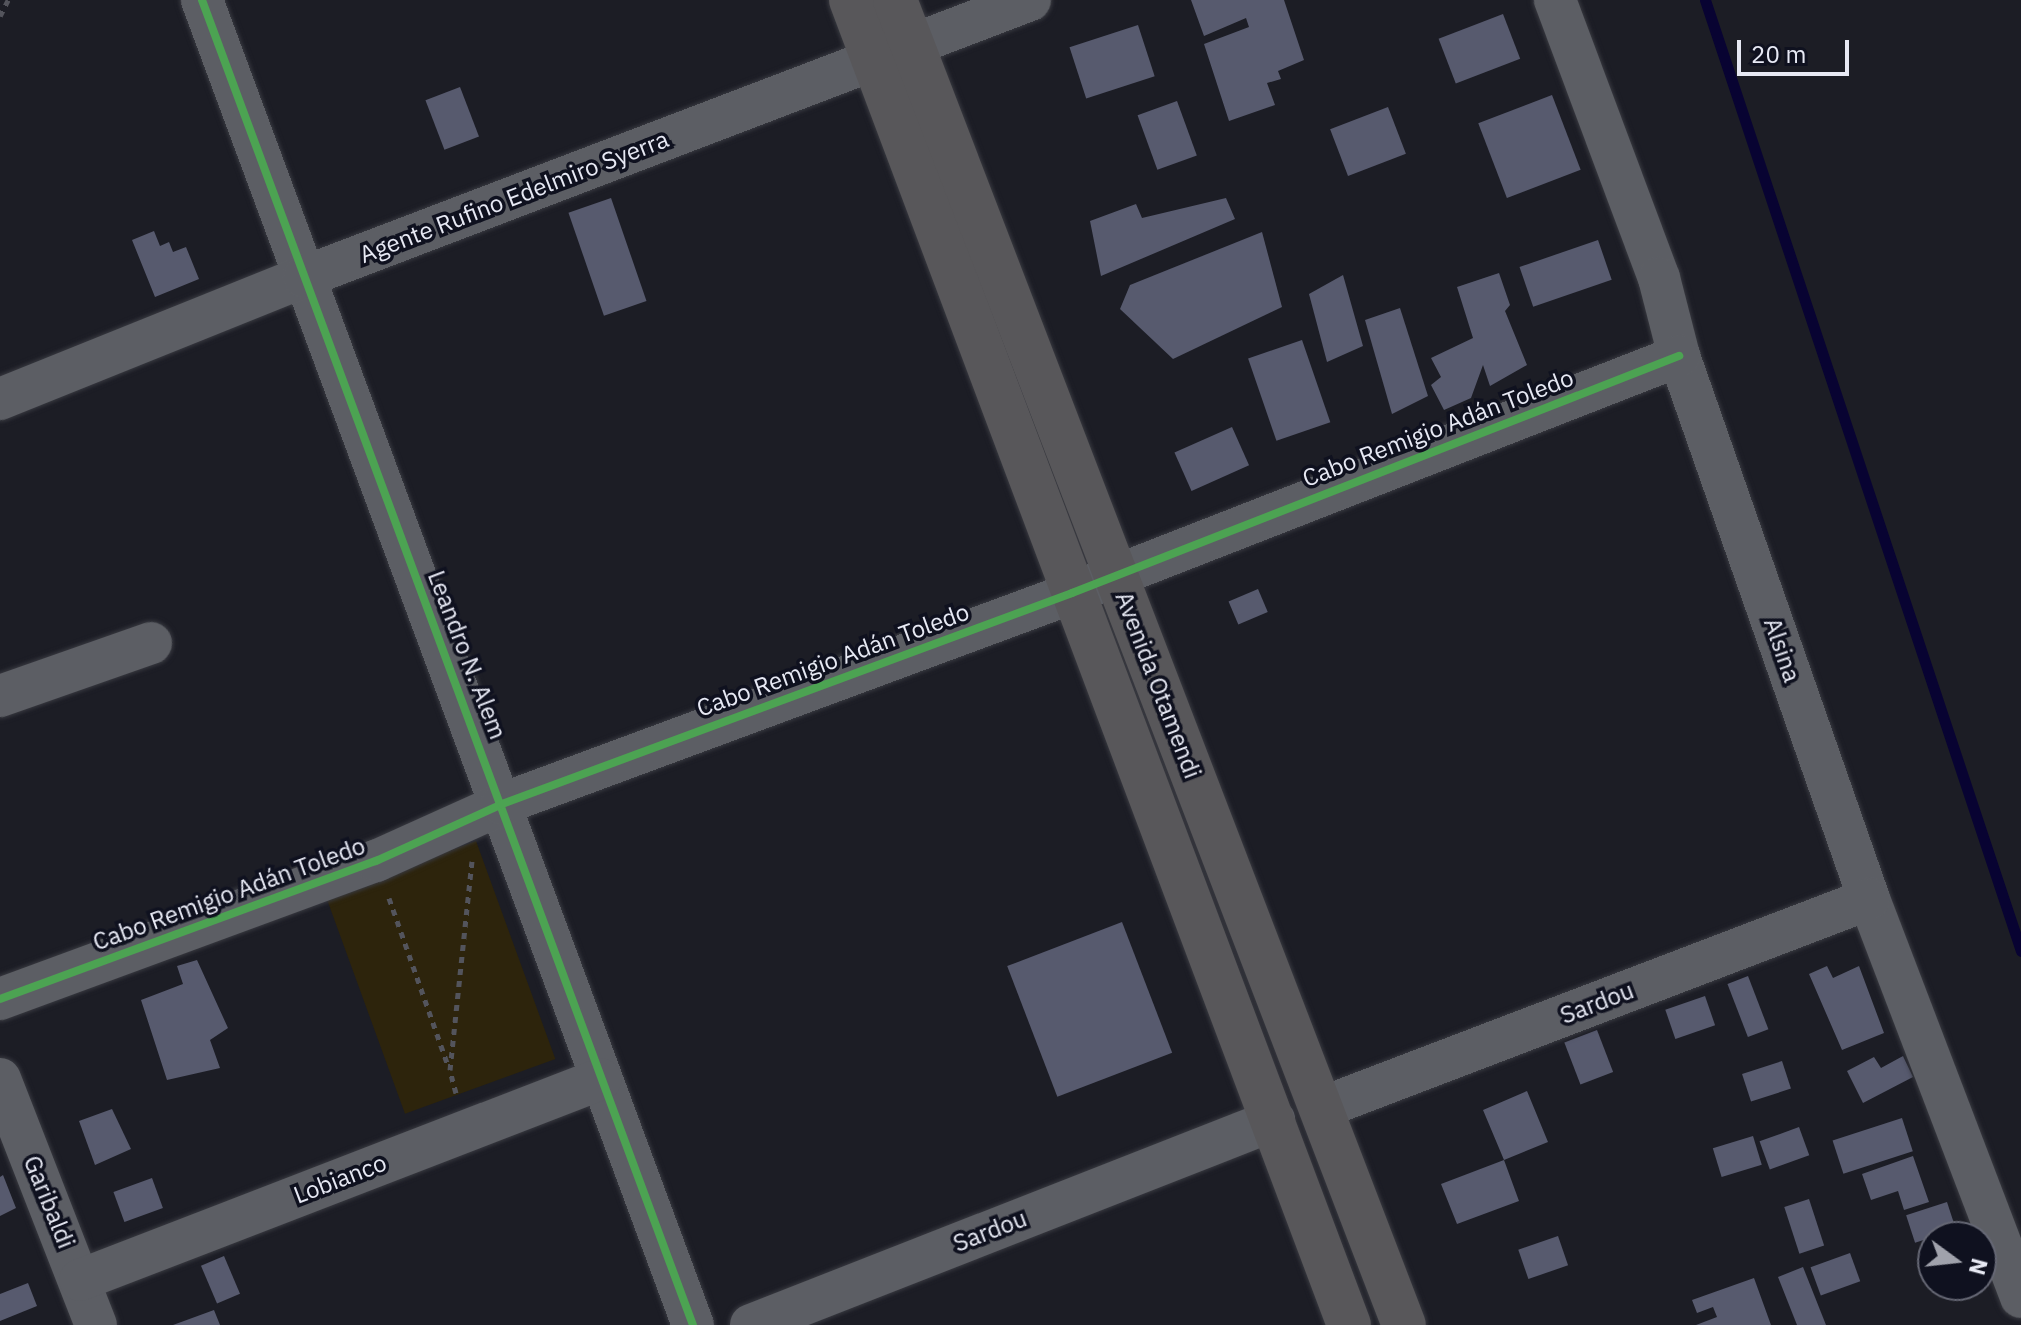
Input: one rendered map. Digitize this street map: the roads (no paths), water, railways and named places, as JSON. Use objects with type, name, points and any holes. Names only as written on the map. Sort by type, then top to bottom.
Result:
[{"type":"main road","name":"Avenida Otamendi","points":[[851,0],[893,52],[1115,576],[1324,1107],[1404,1325]]},
{"type":"main road","name":"Avenida Otamendi","points":[[895,0],[893,52],[1072,593],[1274,1120],[1349,1325]]},
{"type":"street","name":"Leandro N. Alem","points":[[202,0],[304,277],[489,810],[601,1079],[693,1325]]},
{"type":"street","name":"Agente Rufino Edelmiro Syerra","points":[[0,399],[304,277],[1030,0]]},
{"type":"street","name":"Alsina","points":[[1555,0],[1659,278],[1679,356],[1869,899],[2021,1297]]},
{"type":"street","name":"Cabo Remigio Adán Toledo","points":[[0,999],[376,861],[489,810],[1072,593],[1679,356]]},
{"type":"street","points":[[0,696],[151,643]]},
{"type":"street","name":"Sardou","points":[[1324,1107],[1869,899]]},
{"type":"street","name":"Garibaldi","points":[[0,1079],[96,1325]]},
{"type":"street","name":"Lobianco","points":[[80,1280],[601,1079]]},
{"type":"street","name":"Sardou","points":[[751,1325],[1274,1120]]},
{"type":"waterway","points":[[1705,0],[2021,951]]}]
